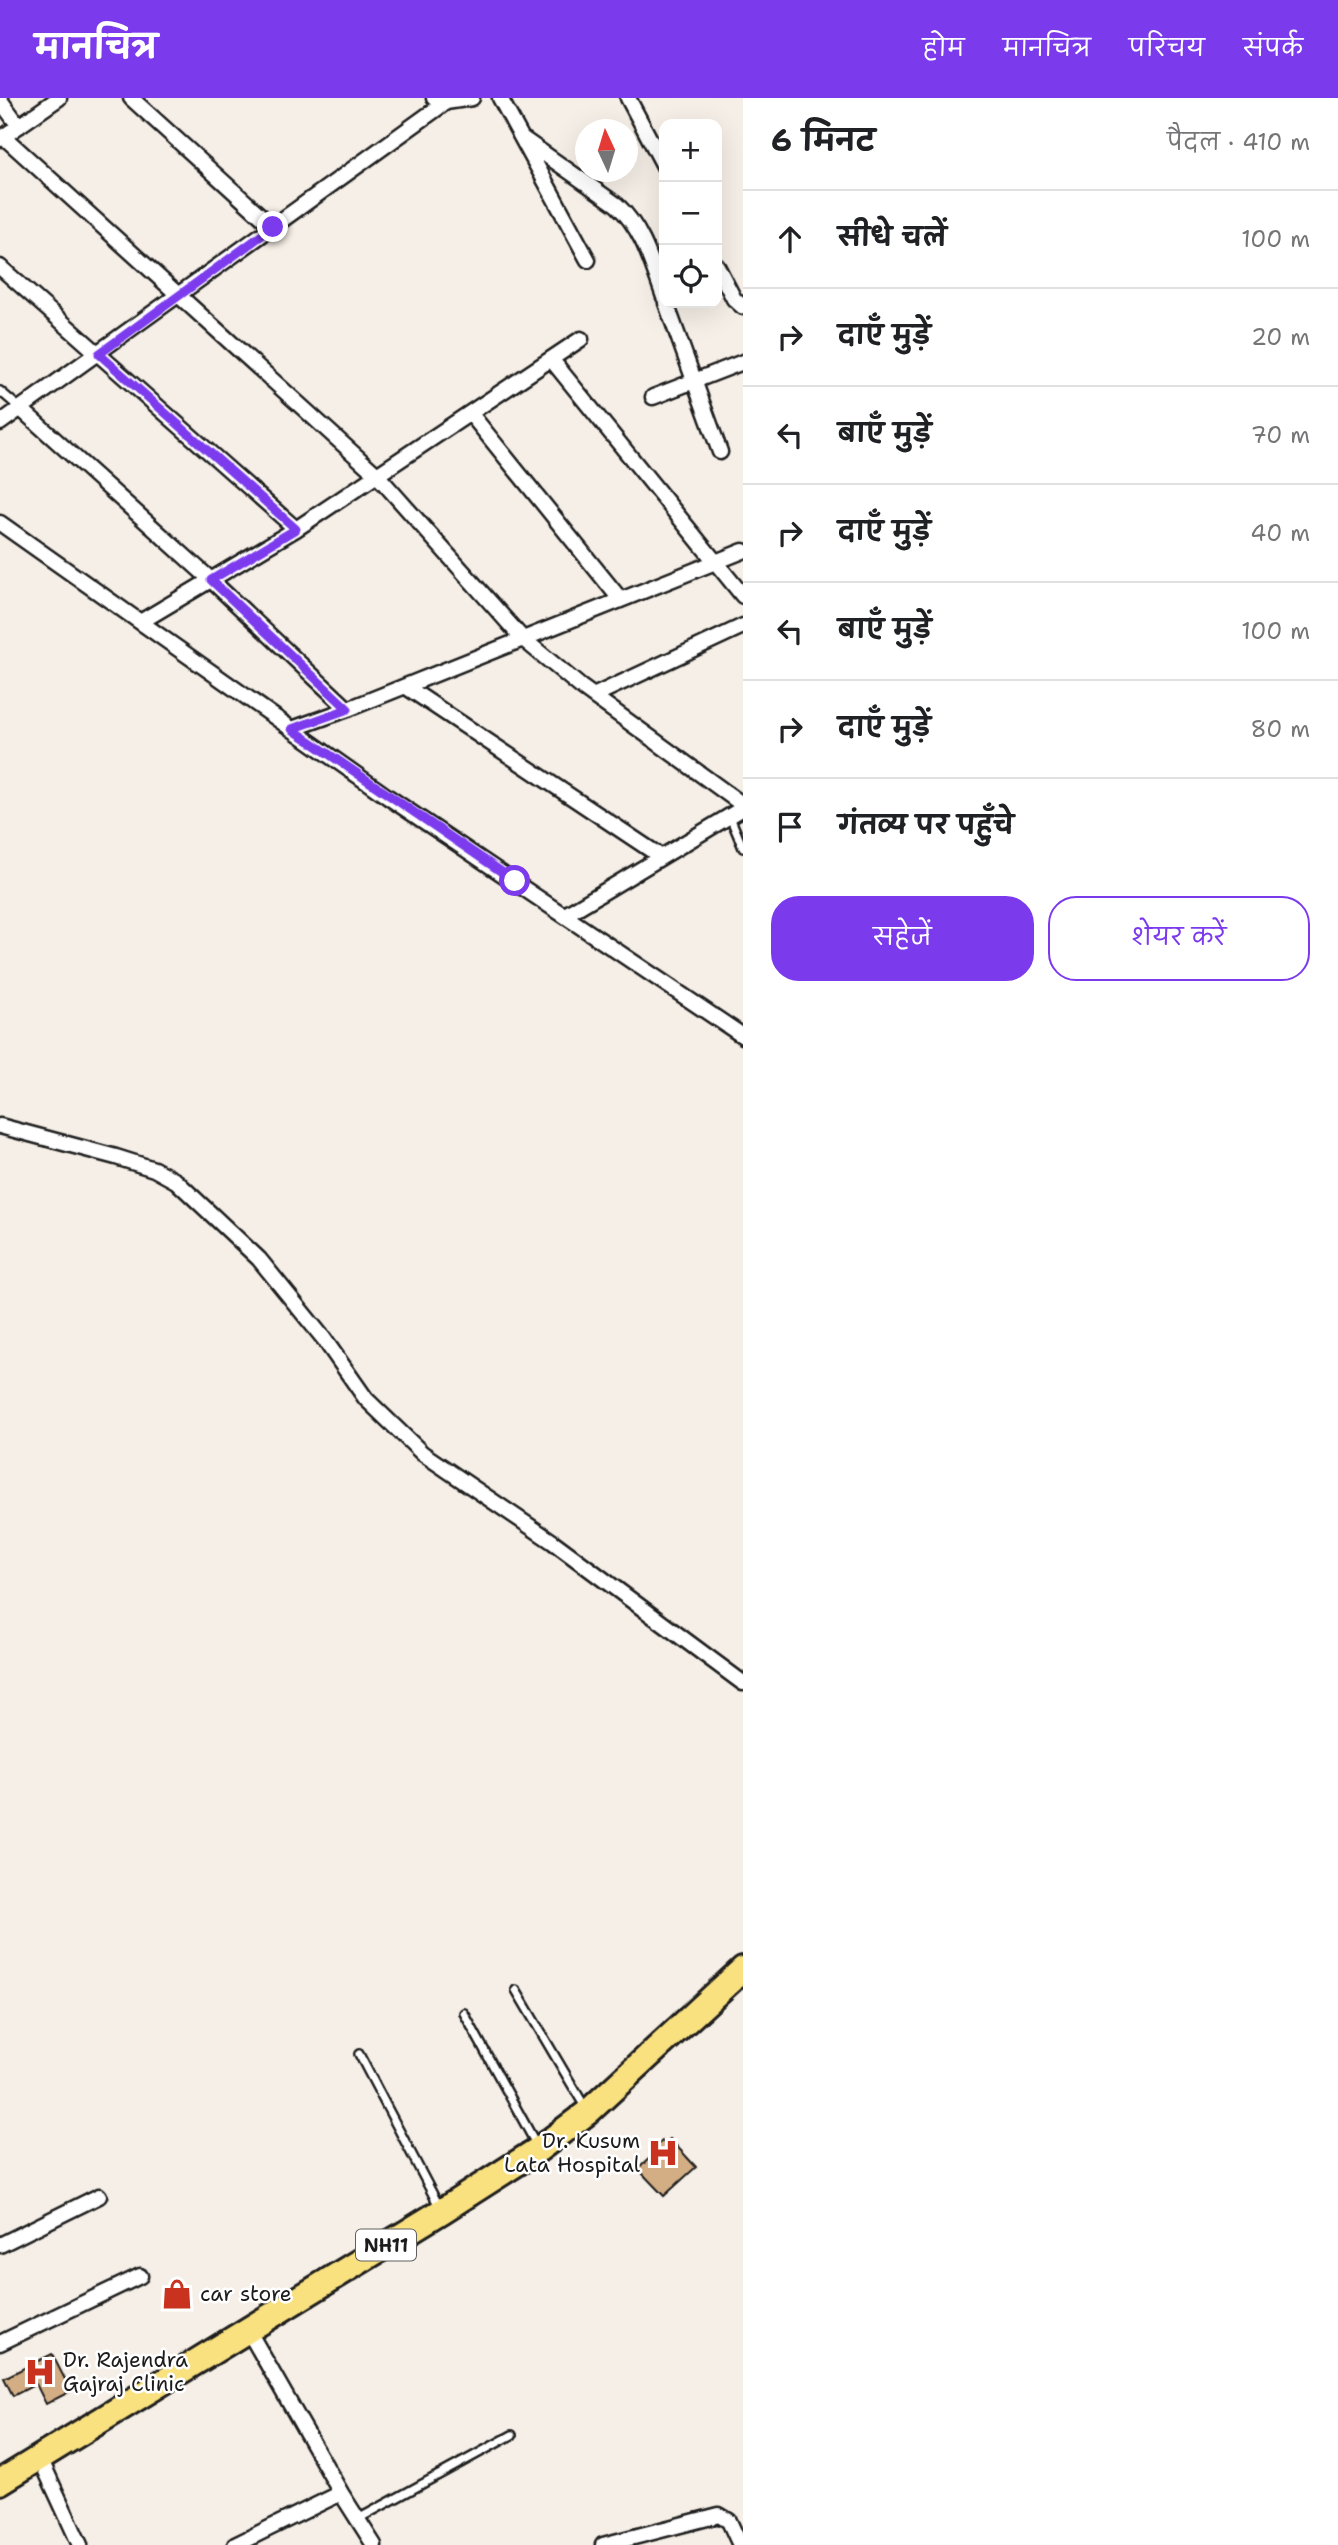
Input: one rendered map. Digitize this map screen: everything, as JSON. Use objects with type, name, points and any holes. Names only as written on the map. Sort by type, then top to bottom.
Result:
[{"type":"highway","name":"NH11","points":[[0,2482],[539,2150],[588,2112],[743,1969]]},
{"type":"street","points":[[59,98],[2,138],[377,475],[522,638],[593,696],[743,807],[565,915]]},
{"type":"street","points":[[131,98],[273,227]]},
{"type":"street","points":[[0,423],[273,227],[440,100],[472,98]]},
{"type":"street","points":[[500,98],[588,260]]},
{"type":"street","points":[[628,98],[659,157]]},
{"type":"street","points":[[0,100],[19,126]]},
{"type":"street","points":[[522,138],[617,205],[631,218],[638,228],[659,284]]},
{"type":"street","points":[[0,267],[296,529]]},
{"type":"street","points":[[722,276],[737,304],[743,307]]},
{"type":"street","points":[[668,308],[720,452]]},
{"type":"street","points":[[142,621],[296,529],[581,339]]},
{"type":"street","points":[[551,359],[743,596]]},
{"type":"street","points":[[653,397],[743,362]]},
{"type":"street","points":[[20,409],[211,580],[348,709]]},
{"type":"street","points":[[470,413],[620,599]]},
{"type":"street","points":[[0,523],[292,729],[743,1036]]},
{"type":"street","points":[[292,729],[743,551]]},
{"type":"street","points":[[593,696],[743,626]]},
{"type":"street","points":[[405,686],[660,856]]},
{"type":"street","points":[[0,1126],[116,1157],[154,1169],[176,1181],[259,1259],[324,1339],[366,1399],[422,1453],[553,1542],[743,1682]]},
{"type":"street","points":[[0,2245],[99,2196]]},
{"type":"street","points":[[0,2343],[139,2276]]},
{"type":"street","points":[[248,2330],[341,2493],[374,2545]]},
{"type":"street","points":[[40,2458],[80,2545]]},
{"type":"street","points":[[235,2545],[341,2493]]},
{"type":"street","points":[[603,2545],[624,2542],[719,2515],[727,2517],[740,2545]]},
{"type":"lane","points":[[0,391],[20,409]]},
{"type":"lane","points":[[729,816],[743,848]]},
{"type":"lane","points":[[516,1990],[588,2112]]},
{"type":"lane","points":[[464,2013],[539,2150]]},
{"type":"lane","points":[[359,2054],[442,2211]]},
{"type":"lane","points":[[358,2519],[512,2435]]},
{"type":"building","points":[[670,2139],[696,2167],[664,2196],[638,2169],[654,2154],[650,2151],[662,2141],[665,2144]]},
{"type":"building","points":[[52,2354],[71,2391],[46,2404],[36,2384],[13,2396],[4,2378]]},
{"type":"place","name":"Dr. Kusum Lata Hospital","points":[[663,2153]]},
{"type":"place","name":"car store","points":[[177,2294]]},
{"type":"place","name":"Dr. Rajendra Gajraj Clinic","points":[[40,2372]]},
{"type":"route","points":[[273,227],[99,354],[296,529],[211,580],[348,709],[292,729],[388,797],[515,881]]}]
